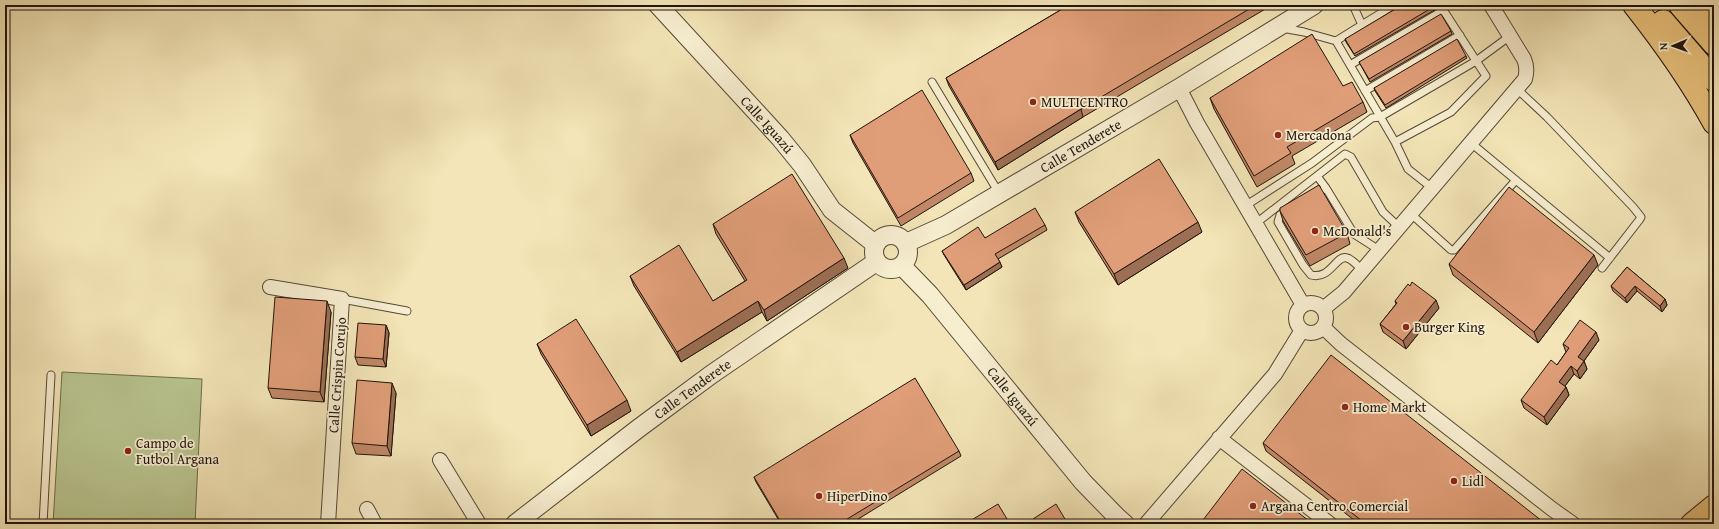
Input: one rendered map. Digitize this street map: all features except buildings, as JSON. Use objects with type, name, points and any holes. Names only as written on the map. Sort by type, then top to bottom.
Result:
[{"type":"main road","points":[[1634,5],[1662,40],[1699,97],[1714,124]]},
{"type":"main road","points":[[1649,5],[1714,80]]},
{"type":"main road","points":[[1680,5],[1714,44]]},
{"type":"main road","points":[[1706,5],[1714,13]]},
{"type":"main road","points":[[1692,524],[1714,506]]},
{"type":"main road","points":[[1700,524],[1714,506]]},
{"type":"street","name":"Calle Iguazú","points":[[658,5],[780,138],[802,165],[832,210],[875,244]]},
{"type":"street","name":"Calle Tenderete","points":[[906,243],[946,225],[1179,88],[1314,5]]},
{"type":"street","points":[[1323,309],[1344,292],[1525,79],[1527,74],[1526,64],[1491,5]]},
{"type":"street","points":[[1179,88],[1197,123],[1303,305]]},
{"type":"street","points":[[886,235],[894,235],[901,238],[906,243],[908,255],[902,266],[888,270],[881,267],[876,262],[873,256],[875,244],[880,238],[886,235]]},
{"type":"street","name":"Calle Tenderete","points":[[515,524],[639,428],[712,374],[876,262]]},
{"type":"street","name":"Calle Iguazú","points":[[902,266],[930,295],[1083,482],[1116,517],[1125,524]]},
{"type":"street","name":"Calle Crispin Corujo","points":[[270,287],[342,299],[327,524]]},
{"type":"street","points":[[1314,303],[1323,309],[1325,321],[1323,327],[1313,332],[1302,330],[1296,320],[1299,309],[1303,305],[1314,303]]},
{"type":"street","points":[[1323,327],[1341,344],[1573,524]]},
{"type":"street","points":[[1146,524],[1275,374],[1302,330]]},
{"type":"street","points":[[1219,438],[1330,524]]},
{"type":"street","points":[[440,460],[479,524]]},
{"type":"street","points":[[367,509],[376,524]]},
{"type":"lane","points":[[1353,5],[1362,25]]},
{"type":"lane","points":[[1336,41],[1394,5]]},
{"type":"lane","points":[[1350,65],[1442,8],[1486,76],[1451,112],[1395,142]]},
{"type":"lane","points":[[1277,28],[1304,32],[1336,41],[1395,142],[1408,169],[1432,188]]},
{"type":"lane","points":[[1365,91],[1460,35]]},
{"type":"lane","points":[[1245,206],[1312,163],[1372,118],[1380,117],[1476,61],[1510,36]]},
{"type":"lane","points":[[932,82],[999,193]]},
{"type":"lane","points":[[1517,89],[1547,117],[1640,216],[1640,219],[1602,268]]},
{"type":"lane","points":[[1471,142],[1610,258]]},
{"type":"lane","points":[[1255,224],[1345,154],[1348,154],[1383,212],[1399,226]]},
{"type":"lane","points":[[1318,176],[1354,234],[1379,250]]},
{"type":"lane","points":[[1410,213],[1451,250],[1454,250],[1516,180]]},
{"type":"lane","points":[[1308,198],[1326,188]]},
{"type":"lane","points":[[1295,205],[1280,215],[1278,222],[1311,275],[1320,276],[1344,257],[1362,270]]},
{"type":"lane","points":[[342,299],[407,311]]},
{"type":"lane","points":[[43,524],[51,375]]},
{"type":"green space","name":"Campo de Futbol Argana","points":[[62,372],[202,379],[195,524],[53,524]]},
{"type":"place","name":"MULTICENTRO","points":[[1033,102]]},
{"type":"place","name":"Mercadona","points":[[1278,135]]},
{"type":"place","name":"McDonald's","points":[[1315,231]]},
{"type":"place","name":"Burger King","points":[[1406,327]]},
{"type":"place","name":"Home Markt","points":[[1345,407]]},
{"type":"place","name":"Campo de Futbol Argana","points":[[128,451]]},
{"type":"place","name":"Lidl","points":[[1454,481]]},
{"type":"place","name":"HiperDino","points":[[819,496]]},
{"type":"place","name":"Argana Centro Comercial","points":[[1253,506]]}]
